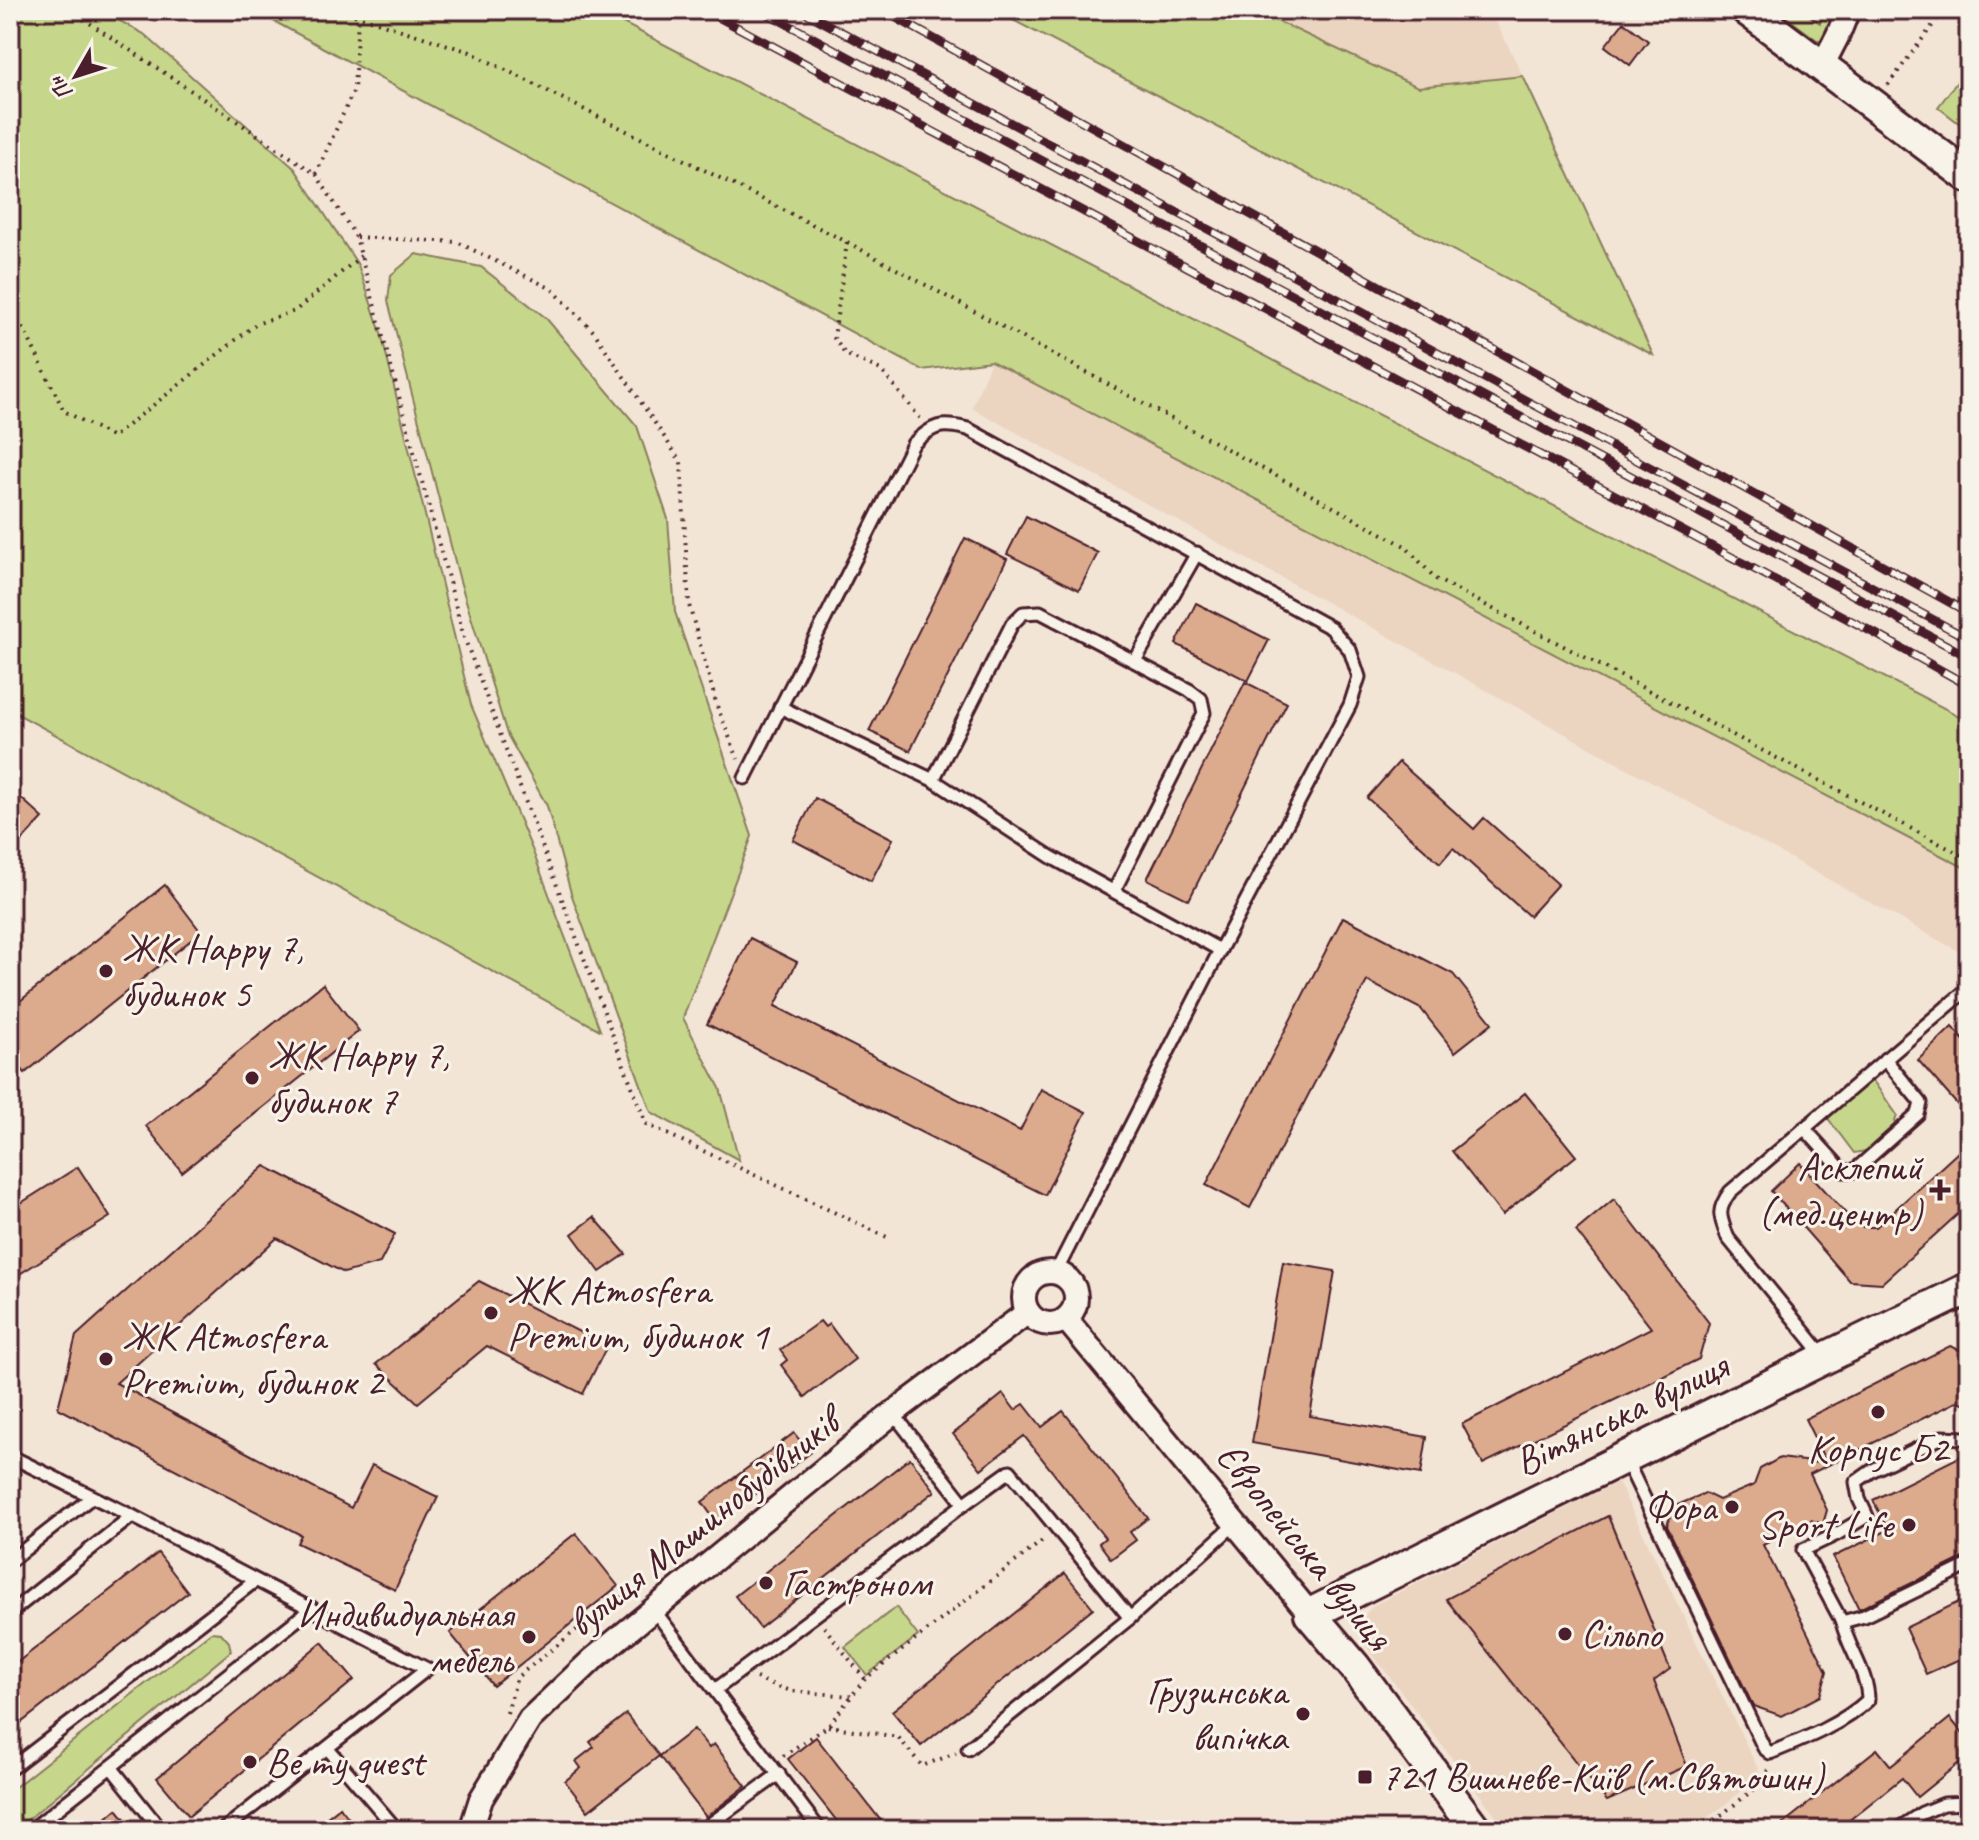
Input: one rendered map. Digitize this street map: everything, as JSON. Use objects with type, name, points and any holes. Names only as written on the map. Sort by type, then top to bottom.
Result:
[{"type":"street","points":[[1747,10],[1969,177]]},
{"type":"street","points":[[1822,66],[1848,10]]},
{"type":"street","points":[[1047,1272],[1056,1272],[1064,1275],[1075,1288],[1076,1305],[1066,1319],[1050,1325],[1033,1319],[1024,1304],[1024,1295],[1031,1280],[1047,1272]]},
{"type":"street","name":"Вітянська вулиця","points":[[1310,1614],[1969,1288]]},
{"type":"street","name":"вулиця Машинобудівників","points":[[471,1830],[481,1799],[530,1719],[651,1601],[1028,1312]]},
{"type":"street","name":"Європейська вулиця","points":[[1066,1319],[1355,1667],[1476,1830]]},
{"type":"lane","points":[[745,778],[913,444],[928,430],[949,424],[968,429],[1331,628],[1350,650],[1359,677],[1350,705],[1220,950],[1056,1272]]},
{"type":"lane","points":[[1135,661],[1197,553]]},
{"type":"lane","points":[[933,780],[1012,624],[1023,613],[1040,612],[1189,690],[1201,699],[1204,713],[1114,891]]},
{"type":"lane","points":[[780,707],[933,780],[1051,857],[1220,950]]},
{"type":"lane","points":[[1825,1358],[1728,1238],[1721,1220],[1721,1204],[1730,1192],[1968,990]]},
{"type":"lane","points":[[1804,1128],[1843,1171],[1854,1171],[1918,1114],[1921,1103],[1885,1059]]},
{"type":"lane","points":[[893,1413],[964,1504]]},
{"type":"lane","points":[[1625,1457],[1764,1748],[1770,1753],[1856,1711],[1868,1700],[1868,1689],[1842,1622],[1803,1550],[1867,1516],[1856,1482],[1873,1470],[1942,1437],[1969,1441]]},
{"type":"lane","points":[[10,1456],[427,1669],[223,1830]]},
{"type":"lane","points":[[715,1690],[1010,1471],[1130,1618]]},
{"type":"lane","points":[[10,1561],[92,1497]]},
{"type":"lane","points":[[10,1613],[132,1516]]},
{"type":"lane","points":[[968,1749],[1130,1618],[1235,1524]]},
{"type":"lane","points":[[1842,1622],[1864,1616],[1969,1565]]},
{"type":"lane","points":[[13,1762],[255,1581]]},
{"type":"lane","points":[[651,1601],[820,1830]]},
{"type":"lane","points":[[31,1830],[312,1608]]},
{"type":"lane","points":[[328,1749],[395,1830]]},
{"type":"lane","points":[[111,1767],[161,1830]]},
{"type":"lane","points":[[702,1830],[775,1769]]},
{"type":"lane","points":[[1896,1830],[1922,1813],[1944,1804],[1969,1803]]},
{"type":"path","points":[[70,10],[316,174],[356,237],[464,637],[646,1124],[889,1238]]},
{"type":"path","points":[[339,10],[470,52],[847,242],[1405,546],[1436,579],[1969,859]]},
{"type":"path","points":[[1882,94],[1944,10]]},
{"type":"path","points":[[316,174],[354,90],[358,17]]},
{"type":"path","points":[[356,237],[457,242],[552,289],[594,332],[681,462],[689,605],[717,706],[745,778]]},
{"type":"path","points":[[847,242],[834,338],[845,354],[881,370],[928,430]]},
{"type":"path","points":[[10,307],[64,411],[113,437],[256,324],[295,311],[361,256]]},
{"type":"path","points":[[775,1769],[828,1726],[865,1679],[1058,1529]]},
{"type":"path","points":[[505,1723],[517,1677],[617,1598],[651,1601]]},
{"type":"path","points":[[815,1615],[865,1679]]},
{"type":"path","points":[[740,1672],[791,1691],[851,1696]]},
{"type":"path","points":[[828,1726],[898,1737],[922,1766],[968,1749]]},
{"type":"path","points":[[1702,1830],[1753,1790],[1785,1747]]},
{"type":"shaded area","points":[[1254,10],[1490,10],[1523,76],[1418,87]]},
{"type":"shaded area","points":[[991,361],[1969,870],[1969,957],[972,408]]},
{"type":"shaded area","points":[[1618,1482],[1760,1773],[1746,1788],[1692,1830],[1507,1830],[1363,1642],[1360,1626],[1374,1605]]},
{"type":"green space","points":[[10,10],[100,10],[144,34],[295,169],[358,265],[381,333],[471,705],[532,849],[600,1030],[10,710]]},
{"type":"green space","points":[[253,10],[598,10],[1969,721],[1969,870],[991,361],[922,370]]},
{"type":"green space","points":[[994,10],[1254,10],[1418,87],[1523,76],[1653,355]]},
{"type":"green space","points":[[1777,10],[1801,10],[1820,23],[1826,10],[1831,10],[1835,17],[1826,37],[1817,40]]},
{"type":"green space","points":[[1969,66],[1969,131],[1938,107]]},
{"type":"green space","points":[[416,254],[481,267],[546,318],[637,426],[668,519],[675,612],[752,836],[683,1018],[720,1088],[739,1160],[651,1112],[571,893],[547,806],[507,734],[460,581],[388,301],[391,275]]},
{"type":"green space","points":[[1871,1078],[1897,1115],[1894,1125],[1866,1151],[1854,1153],[1827,1117],[1829,1106]]},
{"type":"green space","points":[[896,1607],[918,1636],[867,1675],[845,1647]]},
{"type":"green space","points":[[211,1632],[221,1633],[229,1642],[231,1651],[15,1830],[10,1830],[10,1791]]},
{"type":"building","points":[[1624,22],[1648,41],[1630,65],[1605,46]]},
{"type":"building","points":[[1026,516],[1098,553],[1079,590],[1007,554]]},
{"type":"building","points":[[965,538],[1007,559],[910,751],[869,731]]},
{"type":"building","points":[[1196,603],[1269,640],[1248,681],[1176,644]]},
{"type":"building","points":[[1245,682],[1287,703],[1189,900],[1147,879]]},
{"type":"building","points":[[1399,762],[1474,829],[1484,818],[1558,884],[1529,916],[1453,848],[1440,863],[1367,798]]},
{"type":"building","points":[[10,788],[43,818],[10,854]]},
{"type":"building","points":[[815,798],[893,839],[871,881],[793,840]]},
{"type":"building","name":"ЖК Happy 7, будинок 5","points":[[165,885],[201,932],[25,1073],[10,1054],[10,1009]]},
{"type":"building","points":[[1343,917],[1453,974],[1492,1023],[1455,1052],[1421,1009],[1367,981],[1250,1208],[1206,1185]]},
{"type":"building","points":[[750,938],[797,962],[775,1006],[1020,1131],[1041,1089],[1086,1112],[1045,1195],[707,1024]]},
{"type":"building","name":"ЖК Happy 7, будинок 7","points":[[323,984],[359,1031],[182,1172],[146,1126]]},
{"type":"building","points":[[1952,1027],[1969,1046],[1969,1118],[1918,1060]]},
{"type":"building","points":[[1525,1093],[1576,1156],[1502,1215],[1452,1151]]},
{"type":"building","points":[[1969,1142],[1969,1204],[1882,1283],[1850,1281],[1771,1191],[1800,1163],[1858,1227],[1876,1227]]},
{"type":"building","name":"ЖК Atmosfera Premium, будинок 2","points":[[265,1166],[395,1234],[380,1263],[344,1273],[277,1238],[116,1383],[351,1508],[372,1465],[438,1497],[395,1590],[297,1543],[301,1535],[58,1408],[76,1336]]},
{"type":"building","points":[[78,1167],[110,1217],[10,1280],[10,1210]]},
{"type":"building","points":[[1614,1199],[1709,1323],[1699,1359],[1483,1464],[1462,1424],[1651,1328],[1576,1231]]},
{"type":"building","points":[[594,1217],[626,1254],[600,1272],[572,1234]]},
{"type":"building","points":[[1283,1262],[1335,1271],[1310,1416],[1427,1437],[1421,1474],[1252,1443]]},
{"type":"building","name":"ЖК Atmosfera Premium, будинок 1","points":[[479,1281],[607,1346],[583,1394],[487,1346],[418,1403],[376,1364]]},
{"type":"building","points":[[820,1321],[825,1327],[829,1324],[855,1359],[805,1397],[781,1365],[787,1360],[780,1350]]},
{"type":"building","points":[[1950,1346],[1969,1354],[1969,1405],[1958,1401],[1810,1474],[1827,1510],[1823,1524],[1811,1520],[1763,1545],[1827,1671],[1820,1696],[1782,1716],[1753,1706],[1667,1526],[1673,1507],[1705,1493],[1719,1500],[1754,1485],[1760,1469],[1780,1458],[1827,1464],[1805,1419]]},
{"type":"building","points":[[1003,1394],[1015,1410],[1024,1404],[1042,1427],[1063,1411],[1148,1518],[1130,1532],[1136,1540],[1111,1559],[1099,1543],[1105,1538],[1024,1436],[981,1469],[953,1434]]},
{"type":"building","points":[[794,1433],[810,1453],[717,1523],[702,1502]]},
{"type":"building","points":[[1969,1452],[1969,1555],[1859,1609],[1833,1557],[1888,1530],[1873,1500]]},
{"type":"building","points":[[910,1458],[935,1491],[760,1628],[735,1596]]},
{"type":"building","name":"Сільпо","points":[[1608,1516],[1670,1669],[1654,1681],[1687,1766],[1607,1801],[1446,1599]]},
{"type":"building","points":[[576,1533],[618,1586],[493,1686],[450,1633]]},
{"type":"building","points":[[158,1553],[188,1592],[17,1726],[10,1717],[10,1668]]},
{"type":"building","points":[[1065,1573],[1093,1608],[921,1746],[892,1711]]},
{"type":"building","points":[[1969,1597],[1969,1655],[1926,1674],[1905,1628]]},
{"type":"building","points":[[322,1642],[354,1680],[189,1816],[157,1778]]},
{"type":"building","points":[[626,1714],[659,1756],[588,1811],[565,1781],[581,1768],[576,1761],[594,1747],[590,1742]]},
{"type":"building","points":[[1950,1718],[1969,1741],[1969,1755],[1917,1797],[1902,1778],[1837,1830],[1775,1830],[1877,1749],[1891,1766]]},
{"type":"building","points":[[694,1729],[709,1748],[714,1744],[746,1786],[706,1817],[659,1756]]},
{"type":"building","points":[[816,1737],[888,1830],[844,1830],[788,1759]]},
{"type":"building","points":[[340,1807],[358,1830],[311,1830]]},
{"type":"building","points":[[117,1809],[134,1830],[92,1830]]},
{"type":"railway","points":[[705,10],[1969,686]]},
{"type":"railway","points":[[761,10],[1969,657]]},
{"type":"railway","points":[[801,10],[1969,639]]},
{"type":"railway","points":[[882,10],[1969,613]]},
{"type":"place","name":"ЖК Happy 7, будинок 5","points":[[106,971]]},
{"type":"place","name":"ЖК Happy 7, будинок 7","points":[[252,1078]]},
{"type":"place","name":"Асклепий (мед.центр)","points":[[1940,1190]]},
{"type":"place","name":"ЖК Atmosfera Premium, будинок 1","points":[[491,1313]]},
{"type":"place","name":"ЖК Atmosfera Premium, будинок 2","points":[[106,1359]]},
{"type":"place","name":"Корпус Б2","points":[[1878,1412]]},
{"type":"place","name":"Фора","points":[[1732,1507]]},
{"type":"place","name":"Sport Life","points":[[1909,1525]]},
{"type":"place","name":"Гастроном","points":[[766,1583]]},
{"type":"place","name":"Сільпо","points":[[1565,1634]]},
{"type":"place","name":"Индивидуальная мебель","points":[[529,1637]]},
{"type":"place","name":"Грузинська випічка","points":[[1303,1714]]},
{"type":"place","name":"Be my guest","points":[[250,1762]]},
{"type":"place","name":"721 Вишневе-Київ (м.Святошин)","points":[[1365,1777]]}]
